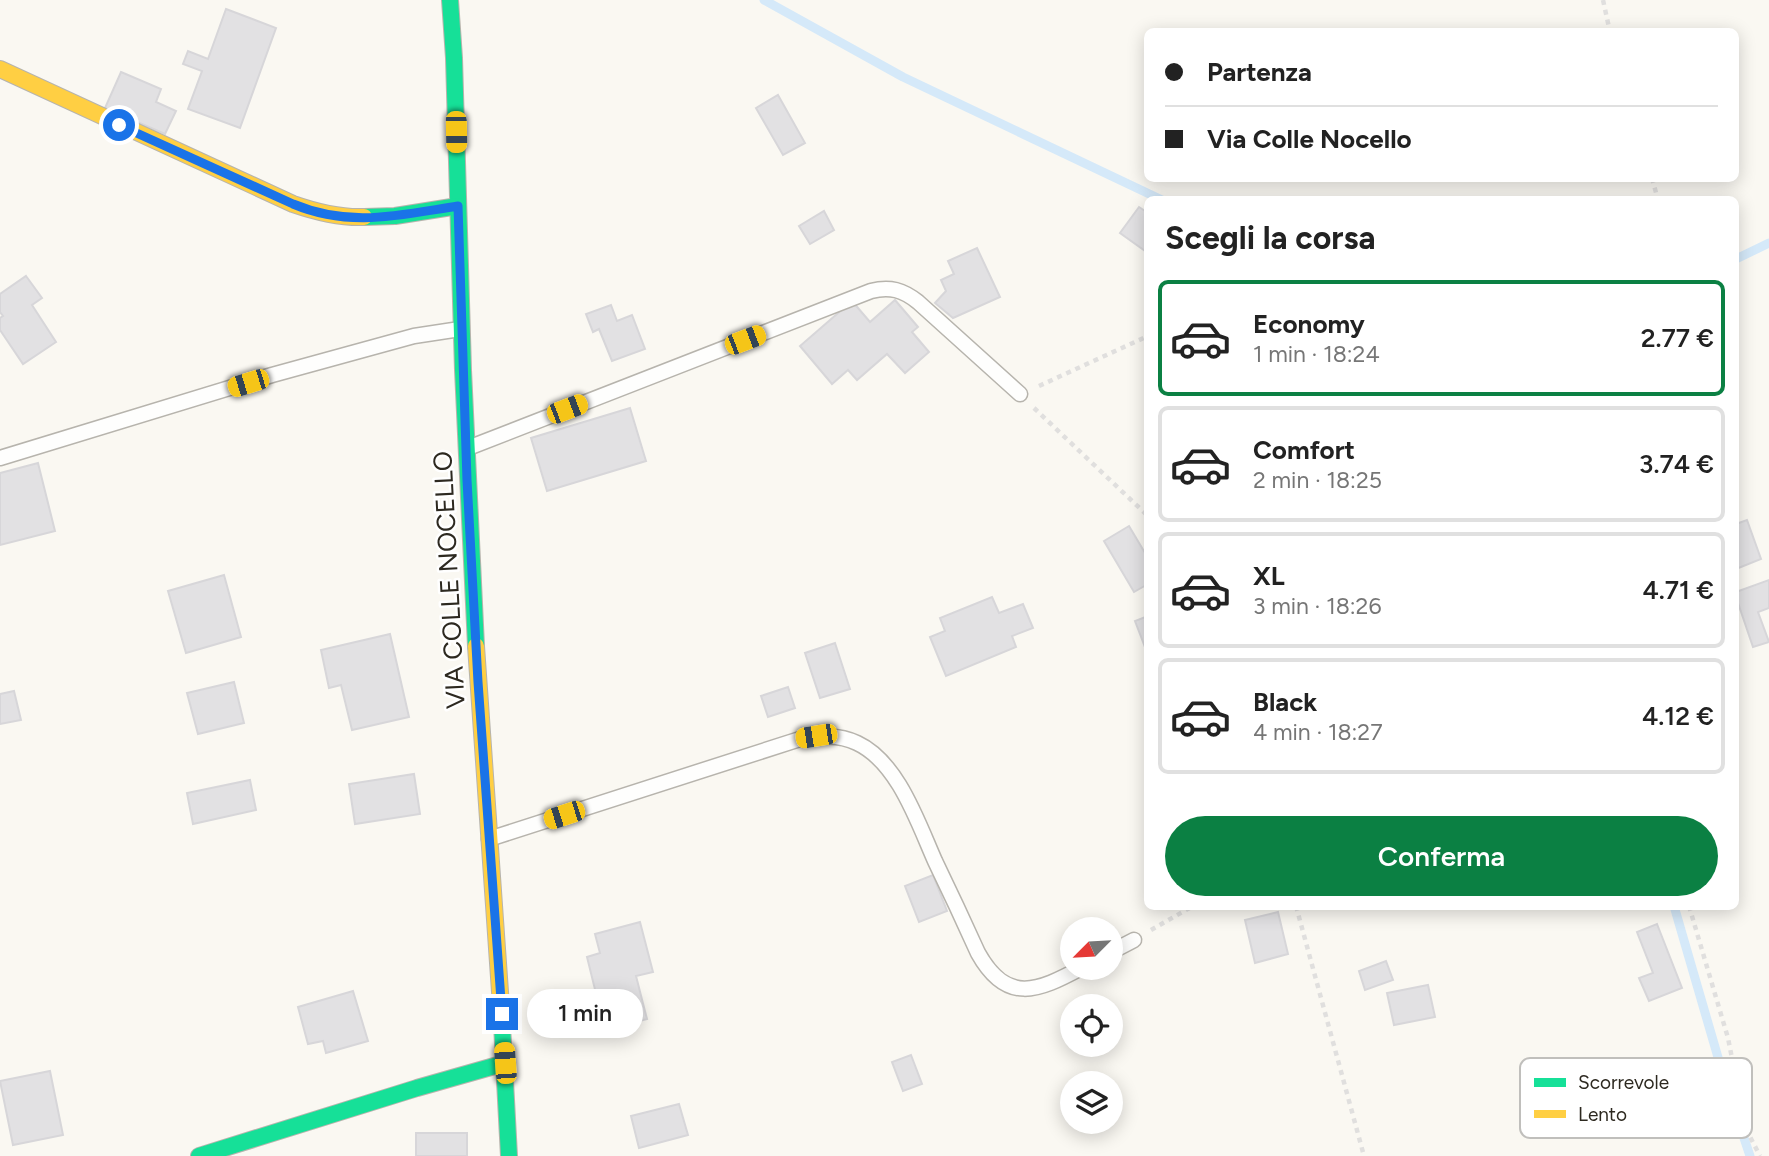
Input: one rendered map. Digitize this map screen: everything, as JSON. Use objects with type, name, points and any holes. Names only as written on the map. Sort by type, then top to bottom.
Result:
[{"type":"street","name":"VIA COLLE NOCELLO","points":[[450,0],[466,449],[478,682],[509,1156]]},
{"type":"street","points":[[0,69],[306,210],[360,218],[458,206]]},
{"type":"street","points":[[199,1156],[505,1063]]},
{"type":"lane","points":[[466,449],[879,289],[897,289],[912,297],[1020,394]]},
{"type":"lane","points":[[0,458],[259,379],[414,336],[461,329]]},
{"type":"lane","points":[[489,839],[800,739],[838,737],[860,744],[871,752],[897,783],[912,809],[978,953],[995,976],[1010,986],[1027,989],[1060,978]]},
{"type":"lane","points":[[1124,945],[1134,940]]},
{"type":"path","points":[[1603,0],[1609,28]]},
{"type":"path","points":[[1144,337],[1020,394],[1144,512]]},
{"type":"path","points":[[1134,940],[1185,910]]},
{"type":"path","points":[[1297,910],[1364,1156]]},
{"type":"path","points":[[1690,910],[1732,1058]]},
{"type":"path","points":[[1751,1138],[1760,1156]]},
{"type":"building","points":[[226,9],[276,28],[240,128],[188,109],[202,71],[183,64],[188,51],[208,59]]},
{"type":"building","points":[[121,72],[161,89],[156,102],[176,111],[165,134],[105,108]]},
{"type":"building","points":[[778,95],[805,143],[783,155],[756,108]]},
{"type":"building","points":[[1139,207],[1144,210],[1144,250],[1120,233]]},
{"type":"building","points":[[824,211],[834,230],[810,244],[799,226]]},
{"type":"building","points":[[977,248],[1000,297],[953,318],[935,303],[946,291],[941,280],[954,274],[948,261]]},
{"type":"building","points":[[26,276],[42,298],[32,305],[56,342],[23,364],[0,330],[0,318],[3,316],[0,312],[0,294]]},
{"type":"building","points":[[895,300],[918,327],[912,332],[929,352],[905,373],[887,354],[857,380],[848,370],[832,384],[800,346],[852,301],[870,322]]},
{"type":"building","points":[[611,305],[617,321],[632,315],[645,349],[612,361],[599,329],[593,332],[586,314]]},
{"type":"building","points":[[630,408],[646,461],[547,491],[531,438]]},
{"type":"building","points":[[38,463],[55,531],[0,545],[0,473]]},
{"type":"building","points":[[1747,520],[1761,559],[1739,568],[1739,523]]},
{"type":"building","points":[[1129,526],[1144,551],[1144,586],[1134,592],[1104,541]]},
{"type":"building","points":[[224,575],[241,637],[186,653],[168,591]]},
{"type":"building","points":[[1769,580],[1769,608],[1758,612],[1769,642],[1753,647],[1739,606],[1739,591]]},
{"type":"building","points":[[992,597],[999,613],[1023,604],[1033,628],[1012,636],[1016,647],[946,676],[930,637],[945,631],[940,618]]},
{"type":"building","points":[[1144,618],[1144,645],[1135,621]]},
{"type":"building","points":[[390,634],[409,717],[352,730],[341,685],[329,688],[321,650]]},
{"type":"building","points":[[835,643],[850,689],[820,698],[805,653]]},
{"type":"building","points":[[234,682],[244,723],[198,734],[187,693]]},
{"type":"building","points":[[788,687],[795,708],[768,717],[761,696]]},
{"type":"building","points":[[14,691],[21,720],[0,724],[0,694]]},
{"type":"building","points":[[414,774],[420,814],[355,824],[349,784]]},
{"type":"building","points":[[250,780],[256,810],[193,824],[187,793]]},
{"type":"building","points":[[933,875],[947,911],[919,922],[905,886]]},
{"type":"building","points":[[1278,912],[1288,954],[1255,963],[1245,920]]},
{"type":"building","points":[[640,922],[653,972],[636,976],[647,1019],[605,1030],[587,957],[600,953],[595,934]]},
{"type":"building","points":[[1657,924],[1682,988],[1649,1001],[1639,978],[1653,973],[1637,932]]},
{"type":"building","points":[[1386,961],[1393,980],[1365,990],[1359,971]]},
{"type":"building","points":[[1428,985],[1435,1017],[1394,1025],[1387,993]]},
{"type":"building","points":[[353,991],[368,1041],[326,1053],[323,1041],[308,1044],[298,1007]]},
{"type":"building","points":[[911,1055],[922,1084],[903,1091],[892,1062]]},
{"type":"building","points":[[50,1071],[63,1135],[13,1145],[0,1081]]},
{"type":"building","points":[[679,1104],[688,1135],[639,1148],[631,1116]]},
{"type":"building","points":[[416,1133],[467,1133],[467,1156],[416,1156]]},
{"type":"waterway","points":[[764,0],[903,77],[1154,196]]},
{"type":"waterway","points":[[1739,258],[1769,243]]},
{"type":"waterway","points":[[1675,910],[1718,1058]]},
{"type":"waterway","points":[[1744,1138],[1750,1156]]},
{"type":"traffic: fast","points":[[450,0],[476,646]]},
{"type":"traffic: fast","points":[[364,217],[395,216],[458,206]]},
{"type":"traffic: fast","points":[[501,1006],[509,1156]]},
{"type":"traffic: fast","points":[[199,1156],[505,1063]]},
{"type":"traffic: slow","points":[[0,69],[293,204],[328,214],[364,217]]},
{"type":"traffic: slow","points":[[476,646],[501,1006]]},
{"type":"route","points":[[119,125],[306,210],[318,213],[347,218],[378,218],[458,206],[467,480],[478,682],[502,1014]]}]
